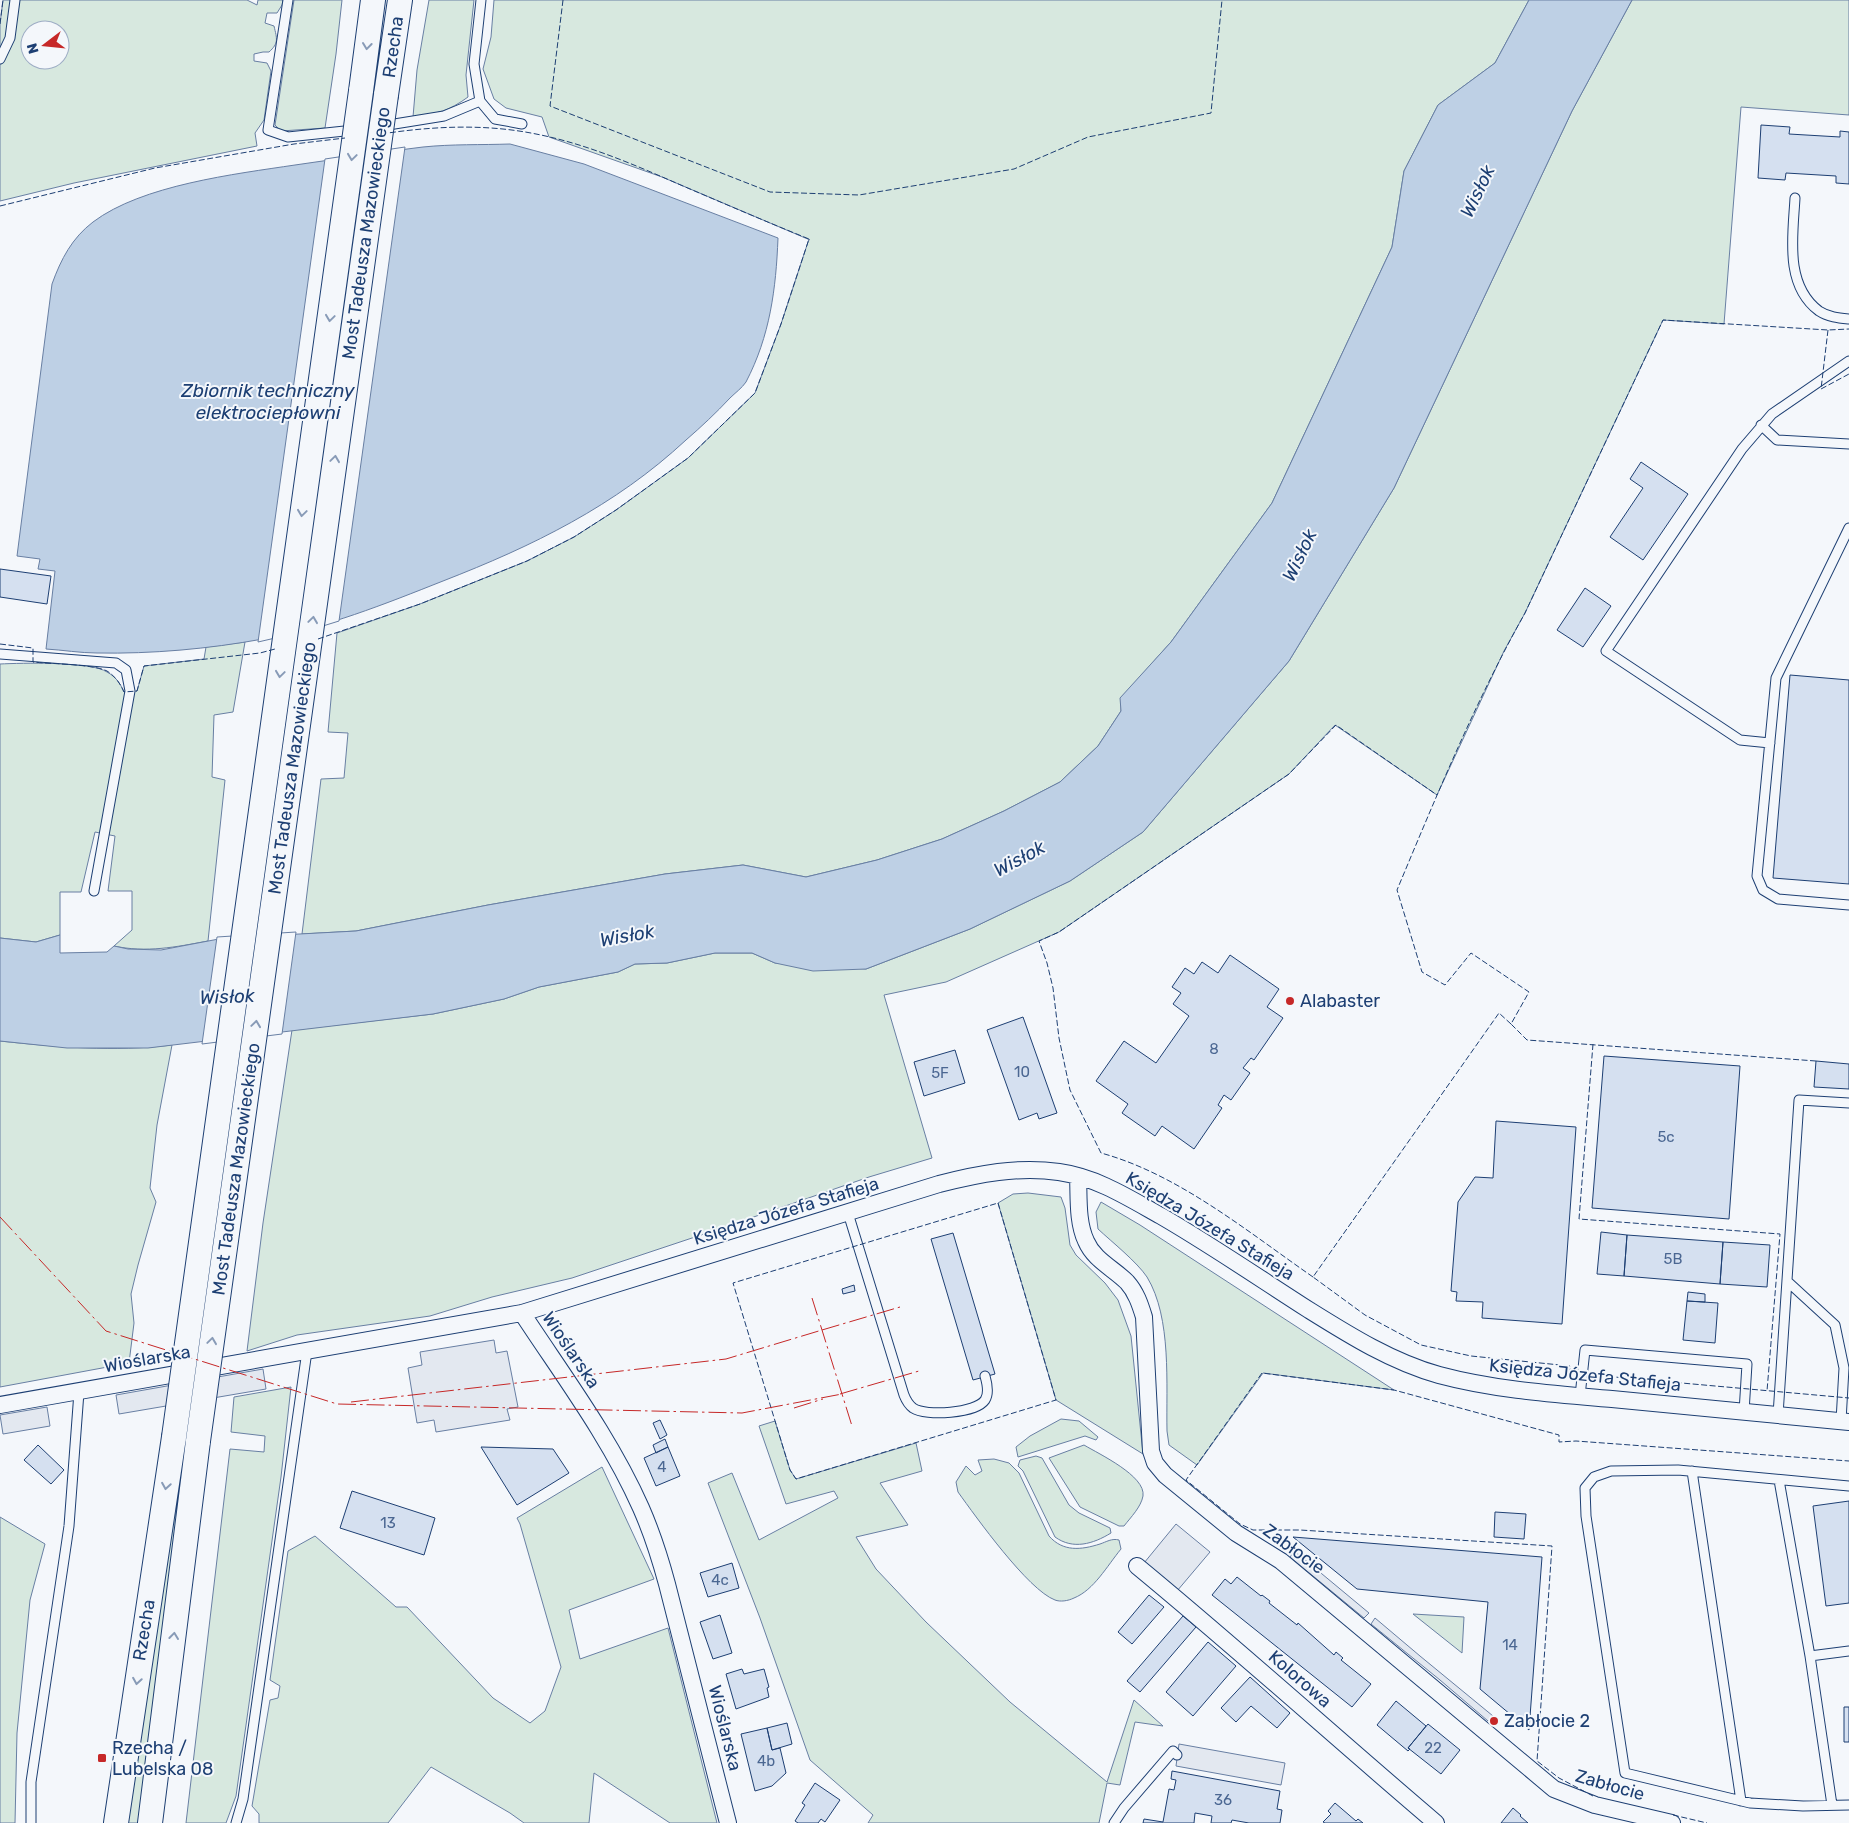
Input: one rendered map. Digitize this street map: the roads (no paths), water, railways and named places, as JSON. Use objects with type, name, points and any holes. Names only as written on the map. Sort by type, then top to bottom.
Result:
[{"type":"main road","name":"Rzecha","points":[[361,91],[373,0]]},
{"type":"main road","name":"Rzecha","points":[[386,94],[400,0]]},
{"type":"main road","name":"Most Tadeusza Mazowieckiego","points":[[174,1438],[361,91]]},
{"type":"main road","name":"Most Tadeusza Mazowieckiego","points":[[198,1441],[386,94]]},
{"type":"main road","name":"Rzecha","points":[[116,1823],[174,1438]]},
{"type":"main road","name":"Rzecha","points":[[150,1823],[198,1441]]},
{"type":"street","name":"Księdza Józefa Stafieja","points":[[522,1313],[939,1184],[1005,1170],[1060,1172],[1078,1176],[1121,1193],[1199,1238],[1335,1326],[1400,1360],[1437,1374],[1516,1390],[1845,1422]]},
{"type":"street","name":"Zabłocie","points":[[1078,1176],[1081,1228],[1086,1243],[1096,1257],[1127,1282],[1137,1298],[1144,1317],[1151,1452],[1155,1463],[1165,1475],[1236,1533],[1282,1561],[1554,1789],[1595,1804],[1672,1823]]},
{"type":"street","name":"Wioślarska","points":[[0,1405],[522,1313],[593,1419],[641,1507],[656,1546],[667,1584],[728,1823]]},
{"type":"street","name":"Kolorowa","points":[[1137,1566],[1233,1646],[1436,1823]]},
{"type":"lane","points":[[0,59],[10,38],[15,0]]},
{"type":"lane","points":[[288,0],[268,130],[288,137],[370,128],[444,116],[480,101]]},
{"type":"lane","points":[[481,0],[474,64],[480,101],[495,119],[522,124]]},
{"type":"lane","points":[[1795,198],[1792,244],[1796,277],[1810,302],[1820,311],[1833,317],[1849,319]]},
{"type":"lane","points":[[1770,743],[1740,740],[1606,651],[1742,450],[1761,425],[1772,414],[1849,361]]},
{"type":"lane","points":[[1761,425],[1777,440],[1849,444]]},
{"type":"lane","points":[[1849,528],[1776,678],[1757,876],[1763,890],[1778,899],[1849,905]]},
{"type":"lane","points":[[0,654],[116,663],[126,670],[130,692],[94,891]]},
{"type":"lane","points":[[1778,1415],[1799,1100],[1849,1103]]},
{"type":"lane","points":[[848,1212],[908,1404],[923,1412],[934,1414],[978,1405],[985,1400],[987,1394],[986,1376]]},
{"type":"lane","points":[[1787,1280],[1835,1325],[1847,1368],[1845,1422]]},
{"type":"lane","points":[[1580,1396],[1585,1350],[1747,1364],[1744,1412]]},
{"type":"lane","points":[[236,1823],[243,1799],[307,1351]]},
{"type":"lane","points":[[31,1823],[31,1782],[69,1526],[79,1392]]},
{"type":"lane","points":[[1849,1486],[1678,1470],[1611,1472],[1594,1477],[1585,1488],[1586,1516],[1625,1774],[1750,1803],[1803,1806],[1849,1804]]},
{"type":"lane","points":[[1692,1471],[1741,1801]]},
{"type":"lane","points":[[1779,1480],[1810,1656],[1832,1805]]},
{"type":"lane","points":[[1810,1656],[1849,1651]]},
{"type":"lane","points":[[1114,1823],[1124,1808],[1173,1751],[1177,1754]]},
{"type":"water","name":"Wisłok","points":[[1529,0],[1632,0],[1572,111],[1394,488],[1289,661],[1143,832],[1070,881],[970,929],[866,969],[813,971],[775,963],[752,953],[715,953],[667,963],[635,964],[618,972],[539,987],[504,999],[433,1014],[148,1048],[67,1048],[0,1041],[0,938],[36,942],[60,935],[60,953],[107,952],[114,946],[128,949],[161,950],[224,938],[356,931],[488,905],[665,874],[743,865],[806,877],[877,860],[942,839],[1004,811],[1060,782],[1098,746],[1121,711],[1120,698],[1171,642],[1272,503],[1392,247],[1404,171],[1438,105],[1495,63]]},
{"type":"water","name":"Zbiornik techniczny elektrociepłowni","points":[[510,144],[584,164],[778,238],[776,276],[766,330],[754,365],[743,386],[659,464],[602,504],[572,522],[509,553],[399,598],[309,629],[222,646],[159,652],[118,653],[84,653],[46,649],[55,571],[38,569],[40,559],[17,556],[52,284],[63,258],[79,235],[93,222],[113,209],[163,190],[218,177],[423,147]]},
{"type":"place","name":"Alabaster","points":[[1290,1001]]},
{"type":"place","name":"Zabłocie 2","points":[[1494,1721]]},
{"type":"place","name":"Rzecha / Lubelska 08","points":[[102,1758]]}]
